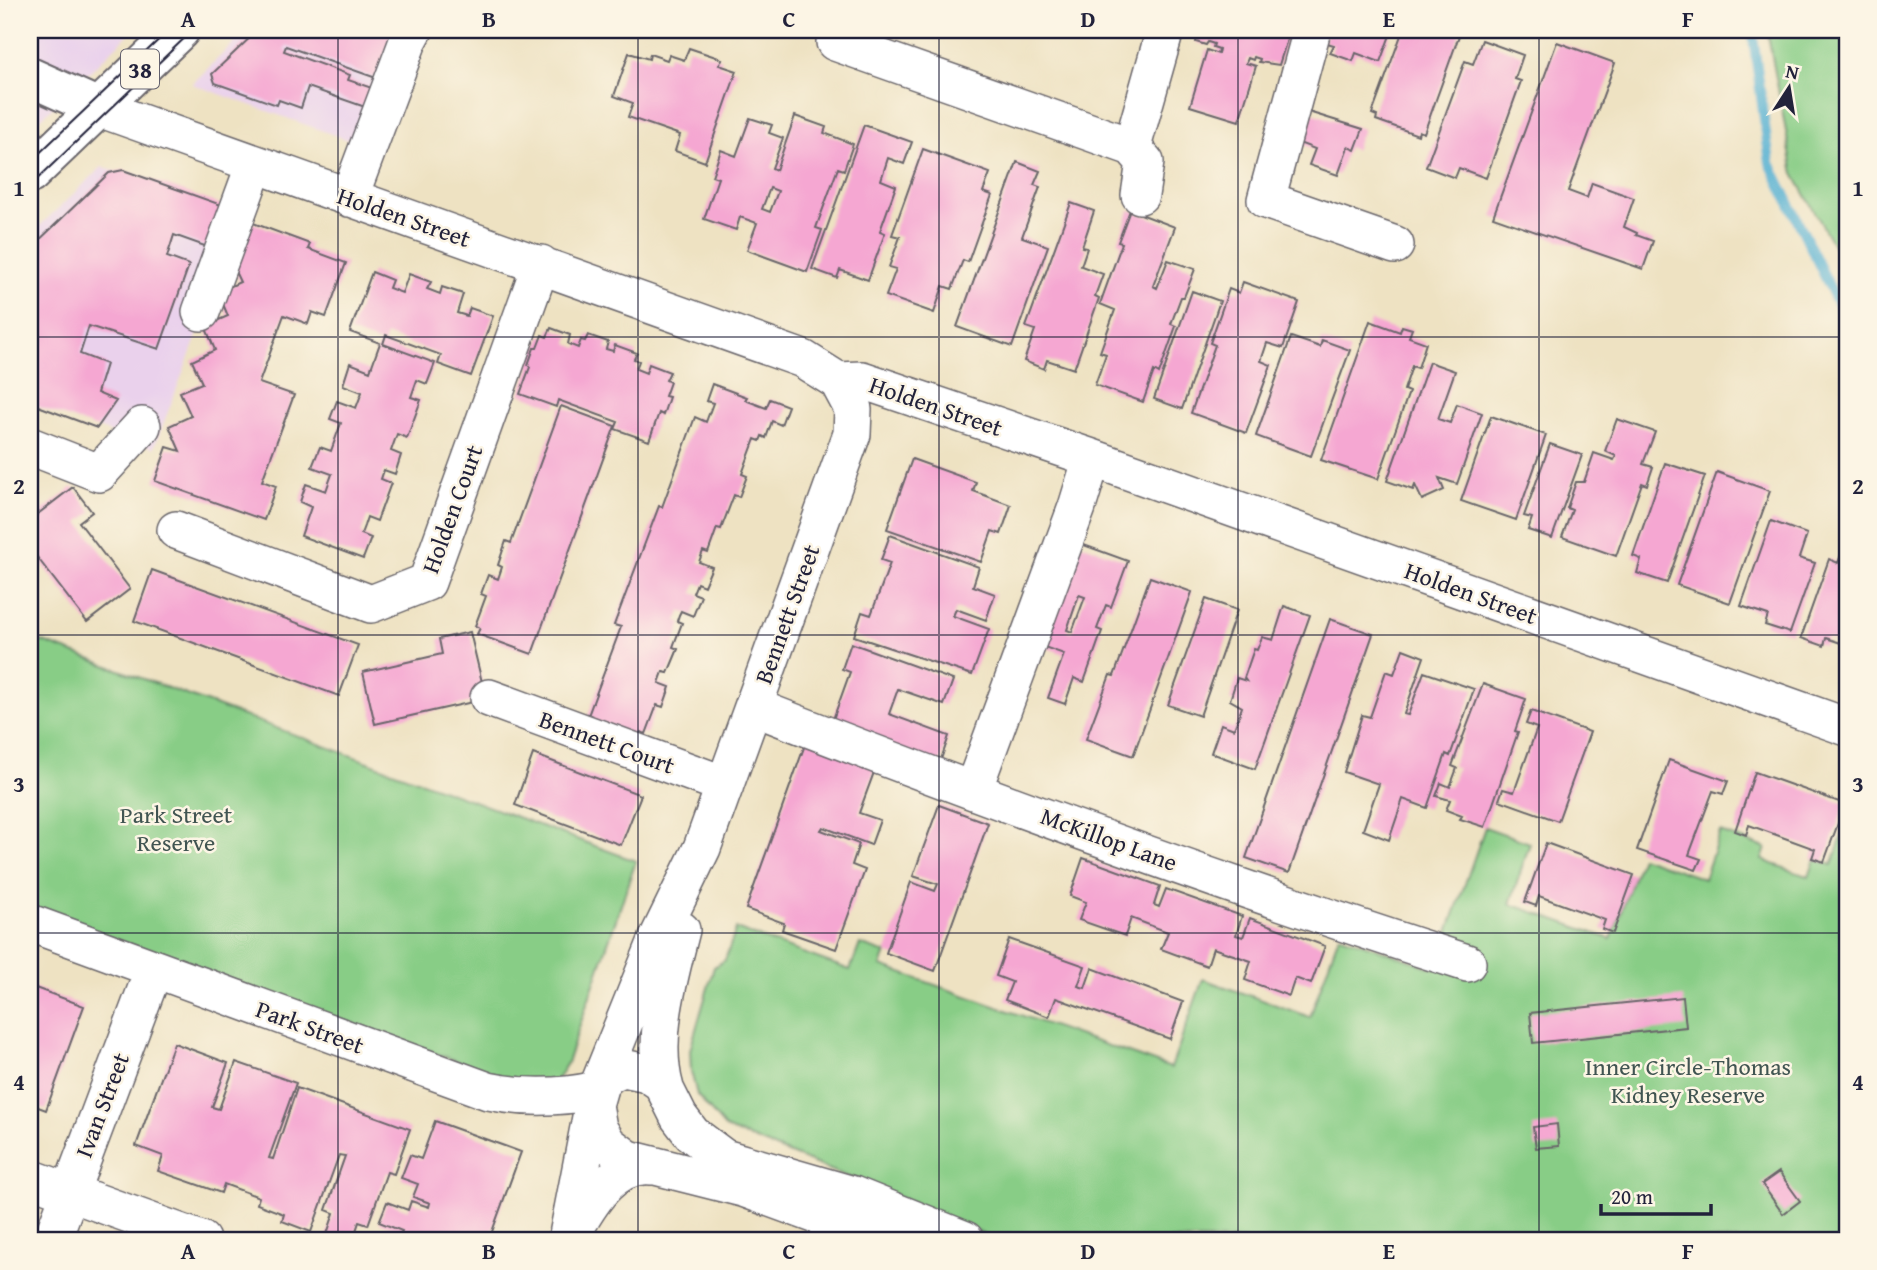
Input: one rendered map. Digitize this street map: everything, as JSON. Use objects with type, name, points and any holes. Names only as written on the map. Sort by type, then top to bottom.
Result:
[{"type":"main road","name":"38","points":[[100,108],[180,30]]},
{"type":"main road","name":"Holden Street","points":[[30,77],[100,108]]},
{"type":"main road","points":[[30,174],[100,108]]},
{"type":"street","points":[[349,198],[414,30]]},
{"type":"street","points":[[1132,147],[1165,30]]},
{"type":"street","points":[[1312,30],[1266,200],[1395,245]]},
{"type":"street","points":[[835,42],[1132,147],[1145,162],[1140,195]]},
{"type":"street","name":"Holden Street","points":[[100,108],[803,359],[838,381],[862,380],[1092,458],[1847,727]]},
{"type":"street","points":[[201,312],[255,164]]},
{"type":"street","name":"Holden Court","points":[[176,530],[371,604],[426,582],[541,264]]},
{"type":"street","name":"Bennett Street","points":[[568,1240],[597,1092],[659,936],[702,848],[852,434],[853,409],[838,381]]},
{"type":"street","points":[[30,446],[99,473],[142,426]]},
{"type":"street","points":[[973,790],[1077,507],[1092,458]]},
{"type":"street","name":"Bennett Court","points":[[489,698],[725,785]]},
{"type":"street","name":"McKillop Lane","points":[[754,707],[973,790],[1345,924],[1467,963]]},
{"type":"street","name":"Bennett Street","points":[[665,1088],[661,1055],[665,997],[702,848]]},
{"type":"street","name":"Park Street","points":[[30,923],[488,1091],[511,1096],[551,1098],[597,1092],[609,1074],[623,1068],[650,1075],[665,1088]]},
{"type":"street","name":"Ivan Street","points":[[52,1240],[154,969]]},
{"type":"street","points":[[665,1088],[672,1106],[687,1128],[710,1150],[728,1160],[853,1195],[947,1237]]},
{"type":"street","points":[[597,1092],[596,1122],[608,1144],[628,1159],[743,1188],[886,1240]]},
{"type":"street","name":"Bennett Street","points":[[568,1240],[588,1206],[605,1185],[633,1168],[652,1166]]},
{"type":"street","points":[[30,1178],[201,1240]]},
{"type":"shaded area","points":[[30,30],[133,30],[30,129]]},
{"type":"shaded area","points":[[247,30],[414,30],[368,147],[192,84]]},
{"type":"shaded area","points":[[102,167],[244,214],[154,448],[30,404],[30,235]]},
{"type":"green space","points":[[1767,30],[1847,30],[1847,270],[1794,174]]},
{"type":"green space","name":"Park Street Reserve","points":[[30,637],[636,861],[567,1063],[553,1086],[527,1086],[30,909]]},
{"type":"green space","name":"Inner Circle-Thomas Kidney Reserve","points":[[1847,822],[1847,1240],[995,1240],[923,1207],[725,1128],[697,1095],[691,1071],[690,1050],[714,967],[725,960],[736,929],[850,970],[860,944],[886,953],[881,966],[1171,1068],[1203,979],[1310,1017],[1339,935],[1435,969],[1485,827],[1530,843],[1510,904],[1611,939],[1641,857],[1704,879],[1720,832],[1766,848],[1762,860],[1809,877],[1815,859],[1832,865]]},
{"type":"building","points":[[258,30],[394,30],[376,78],[286,46],[284,51],[350,75],[348,80],[372,88],[365,107],[308,87],[301,108],[279,100],[277,105],[215,83],[212,74]]},
{"type":"building","points":[[1192,30],[1290,30],[1279,65],[1259,62],[1260,59],[1254,57],[1253,60],[1248,58],[1246,63],[1256,66],[1239,121],[1190,106],[1207,50],[1218,54],[1219,49],[1208,42],[1206,45],[1196,42],[1197,38],[1190,36]]},
{"type":"building","points":[[1328,30],[1392,30],[1380,62],[1356,53],[1353,61],[1330,53],[1334,45],[1324,42]]},
{"type":"building","points":[[1403,30],[1461,30],[1424,133],[1419,131],[1418,135],[1376,120],[1377,116],[1372,114]]},
{"type":"building","points":[[1482,40],[1523,55],[1515,79],[1521,81],[1486,178],[1459,168],[1455,178],[1426,167],[1465,61],[1473,64]]},
{"type":"building","points":[[1557,42],[1615,63],[1568,191],[1587,198],[1592,183],[1634,198],[1624,227],[1653,241],[1643,269],[1493,217]]},
{"type":"building","points":[[689,48],[722,59],[719,65],[737,71],[705,162],[675,151],[680,135],[628,117],[633,103],[614,96],[629,53],[649,59],[650,54],[667,60],[669,55],[684,60]]},
{"type":"building","points":[[1302,110],[1363,129],[1355,150],[1348,147],[1338,175],[1309,165],[1315,149],[1291,140]]},
{"type":"building","points":[[795,116],[826,127],[824,133],[853,144],[844,170],[838,168],[816,228],[822,230],[807,272],[747,250],[757,223],[740,217],[736,230],[704,219],[718,178],[712,176],[721,150],[736,156],[750,118],[772,125],[769,133],[783,138],[772,168],[776,170]],"holes":[[[770,188],[778,191],[770,212],[762,209]]]},
{"type":"building","points":[[864,125],[912,142],[904,164],[888,158],[881,180],[896,186],[880,231],[885,233],[868,280],[840,270],[837,278],[812,269]]},
{"type":"building","points":[[923,149],[990,173],[983,192],[992,195],[968,262],[963,260],[952,289],[943,286],[934,313],[886,296],[896,269],[889,267],[900,237],[892,235]]},
{"type":"building","points":[[1017,162],[1040,171],[1034,185],[1040,187],[1022,237],[1048,246],[1012,347],[957,327]]},
{"type":"building","points":[[123,170],[227,207],[213,249],[174,235],[167,257],[189,265],[159,349],[89,326],[80,354],[106,364],[97,393],[116,401],[97,428],[30,403],[30,249],[109,173]]},
{"type":"building","points":[[1071,203],[1094,211],[1082,247],[1087,248],[1081,266],[1103,274],[1095,296],[1099,298],[1074,369],[1047,360],[1044,369],[1024,361],[1035,330],[1026,327]]},
{"type":"building","points":[[1130,210],[1175,227],[1153,286],[1157,288],[1168,260],[1195,269],[1171,324],[1176,326],[1159,374],[1154,371],[1143,402],[1095,385],[1106,354],[1100,352],[1115,310],[1100,304],[1122,243],[1118,242]]},
{"type":"building","points":[[245,220],[310,244],[308,249],[346,263],[326,317],[312,312],[308,324],[284,315],[259,383],[294,395],[262,481],[276,486],[264,520],[155,481],[167,447],[180,451],[169,426],[191,416],[180,392],[202,383],[192,361],[215,350],[205,326],[228,316],[218,292],[240,282],[230,261]]},
{"type":"building","points":[[372,272],[392,280],[389,288],[402,293],[409,274],[431,282],[427,289],[440,294],[442,287],[463,294],[457,313],[467,316],[470,308],[493,316],[471,376],[438,364],[441,355],[386,335],[383,344],[435,363],[427,384],[417,380],[411,397],[421,400],[407,438],[397,434],[391,451],[401,455],[395,474],[384,470],[381,479],[391,483],[377,521],[367,517],[361,534],[371,538],[363,559],[301,536],[311,507],[300,502],[306,484],[326,491],[332,474],[312,467],[320,447],[331,451],[341,423],[330,419],[337,401],[356,408],[362,392],[343,385],[350,363],[370,371],[380,343],[350,332]]},
{"type":"building","points":[[1243,282],[1299,302],[1283,348],[1267,343],[1261,361],[1271,365],[1246,433],[1191,413],[1215,345],[1210,343],[1229,289],[1239,293]]},
{"type":"building","points":[[1192,291],[1220,301],[1182,409],[1154,399]]},
{"type":"building","points":[[1370,321],[1400,332],[1402,326],[1412,329],[1409,337],[1426,343],[1418,368],[1412,366],[1404,390],[1409,392],[1378,479],[1321,460]]},
{"type":"building","points":[[551,328],[570,335],[568,344],[578,348],[581,340],[585,341],[588,335],[608,342],[606,349],[613,351],[615,345],[637,353],[634,359],[639,361],[636,369],[646,373],[649,364],[670,372],[666,380],[670,382],[665,396],[669,397],[663,415],[659,413],[649,441],[615,429],[618,422],[558,400],[556,407],[520,394],[534,348],[537,348],[542,335],[547,337]]},
{"type":"building","points":[[1291,337],[1320,347],[1322,340],[1350,350],[1311,456],[1256,436]]},
{"type":"building","points":[[1429,362],[1455,371],[1438,419],[1450,423],[1457,404],[1482,413],[1457,484],[1439,478],[1444,490],[1422,500],[1415,485],[1413,490],[1387,481]]},
{"type":"building","points":[[712,384],[747,397],[745,400],[766,408],[770,399],[788,406],[781,425],[772,421],[766,438],[762,436],[760,441],[755,439],[742,474],[747,476],[739,497],[734,495],[708,553],[703,551],[699,562],[712,567],[704,586],[697,583],[693,593],[701,596],[693,616],[681,611],[679,615],[677,621],[682,623],[673,647],[678,649],[668,673],[663,672],[659,683],[670,687],[663,707],[657,705],[646,734],[641,732],[638,740],[586,721],[621,627],[614,625],[659,506],[662,507],[695,417],[706,422],[713,403],[706,401]]},
{"type":"building","points":[[561,406],[615,426],[532,654],[477,634],[480,628],[475,626],[486,596],[481,594],[488,575],[498,579],[502,567],[498,565],[506,541],[511,543]]},
{"type":"building","points":[[1491,416],[1546,435],[1516,520],[1461,501]]},
{"type":"building","points":[[1617,419],[1655,432],[1643,464],[1653,467],[1647,485],[1642,483],[1616,556],[1562,537],[1572,510],[1567,508],[1576,482],[1584,482],[1594,453],[1614,460],[1616,456],[1605,451]]},
{"type":"building","points":[[1550,444],[1582,455],[1552,538],[1528,530],[1532,518],[1524,516]]},
{"type":"building","points":[[912,459],[976,482],[973,491],[1011,505],[1001,534],[992,531],[981,562],[887,529]]},
{"type":"building","points":[[1665,463],[1705,476],[1667,583],[1637,573],[1641,559],[1633,556]]},
{"type":"building","points":[[1717,472],[1770,491],[1730,603],[1677,585]]},
{"type":"building","points":[[73,487],[92,512],[79,522],[130,589],[87,622],[30,548],[30,520]]},
{"type":"building","points":[[1771,521],[1807,534],[1799,558],[1815,563],[1790,633],[1765,625],[1768,615],[1741,606]]},
{"type":"building","points":[[890,535],[979,567],[973,586],[995,594],[986,620],[956,609],[953,616],[989,629],[972,675],[854,636],[862,612],[871,615],[890,563],[881,560]]},
{"type":"building","points":[[1070,540],[1128,561],[1111,607],[1106,605],[1097,629],[1102,631],[1084,682],[1074,678],[1065,704],[1048,698],[1064,654],[1033,643]],"holes":[[[1079,595],[1085,597],[1072,632],[1067,630]]]},
{"type":"building","points":[[1844,546],[1847,548],[1847,645],[1826,638],[1824,646],[1801,638],[1829,559],[1838,563]]},
{"type":"building","points":[[152,570],[358,645],[339,696],[134,621]]},
{"type":"building","points":[[1150,577],[1192,592],[1133,756],[1086,739],[1110,675],[1114,676]]},
{"type":"building","points":[[1206,599],[1237,610],[1200,716],[1168,705]]},
{"type":"building","points":[[1284,606],[1310,615],[1255,769],[1211,753],[1221,724],[1234,729],[1242,707],[1230,700],[1237,678],[1246,681],[1244,678],[1254,649],[1257,650],[1262,637],[1273,640]]},
{"type":"building","points":[[1330,619],[1373,634],[1289,873],[1246,858]]},
{"type":"building","points":[[470,632],[486,699],[375,724],[363,672],[442,654],[439,639]]},
{"type":"building","points":[[851,643],[953,680],[944,705],[898,689],[889,714],[949,736],[939,765],[831,725],[850,672],[842,669]]},
{"type":"building","points":[[1403,649],[1424,657],[1404,714],[1408,715],[1424,672],[1474,689],[1450,756],[1446,754],[1427,808],[1403,799],[1389,840],[1363,830],[1379,784],[1344,772],[1362,715],[1370,717],[1386,671],[1394,674]]},
{"type":"building","points":[[1483,684],[1526,699],[1515,731],[1518,732],[1485,827],[1460,819],[1462,816],[1446,810],[1450,800],[1436,796],[1441,783],[1450,787],[1457,768],[1452,766]]},
{"type":"building","points":[[1531,711],[1590,732],[1558,821],[1499,800],[1503,789],[1514,792],[1537,728],[1526,724]]},
{"type":"building","points":[[807,739],[877,764],[859,813],[880,820],[871,845],[823,827],[821,830],[859,844],[852,865],[865,870],[836,949],[782,930],[784,923],[746,909]]},
{"type":"building","points":[[533,754],[641,795],[621,845],[515,805]]},
{"type":"building","points":[[1669,760],[1728,781],[1723,794],[1713,791],[1689,855],[1701,859],[1696,870],[1637,850]]},
{"type":"building","points":[[1755,772],[1845,804],[1824,862],[1812,858],[1815,849],[1749,825],[1746,835],[1735,831]]},
{"type":"building","points":[[939,805],[988,823],[935,971],[886,953],[911,882],[935,891],[938,884],[913,876]]},
{"type":"building","points":[[1546,843],[1634,875],[1613,933],[1602,929],[1605,920],[1539,896],[1536,906],[1525,902]]},
{"type":"building","points":[[1083,858],[1160,886],[1154,905],[1159,907],[1166,889],[1242,916],[1236,935],[1243,937],[1250,918],[1325,946],[1311,984],[1295,978],[1289,996],[1245,980],[1251,961],[1213,948],[1207,966],[1161,949],[1168,932],[1131,918],[1125,936],[1079,920],[1086,902],[1070,896]]},
{"type":"building","points":[[1009,939],[1085,966],[1078,986],[1085,988],[1092,968],[1183,1002],[1170,1039],[1056,998],[1049,1017],[1005,1000],[1012,982],[996,976]]},
{"type":"building","points":[[30,986],[84,1006],[46,1110],[30,1104]]},
{"type":"building","points":[[1683,997],[1686,1027],[1533,1043],[1530,1013]]},
{"type":"building","points":[[174,1043],[228,1063],[212,1107],[219,1109],[236,1062],[296,1083],[269,1158],[273,1159],[297,1088],[410,1129],[394,1174],[387,1172],[368,1225],[359,1222],[353,1240],[325,1240],[334,1213],[326,1210],[345,1156],[339,1155],[311,1232],[282,1221],[284,1214],[257,1204],[259,1197],[224,1184],[221,1193],[158,1171],[163,1156],[136,1146]]},
{"type":"building","points":[[435,1121],[521,1152],[489,1240],[398,1240],[402,1231],[379,1222],[387,1202],[408,1210],[411,1201],[429,1207],[430,1203],[413,1197],[418,1184],[401,1178],[410,1155],[421,1159]]},
{"type":"building","points":[[1557,1124],[1559,1146],[1536,1148],[1533,1127]]},
{"type":"building","points":[[1779,1172],[1800,1201],[1783,1214],[1762,1184]]},
{"type":"waterway","points":[[1752,30],[1770,163],[1847,323]]},
{"type":"tram line","points":[[30,162],[169,30]]},
{"type":"tram line","points":[[30,186],[193,30]]}]
